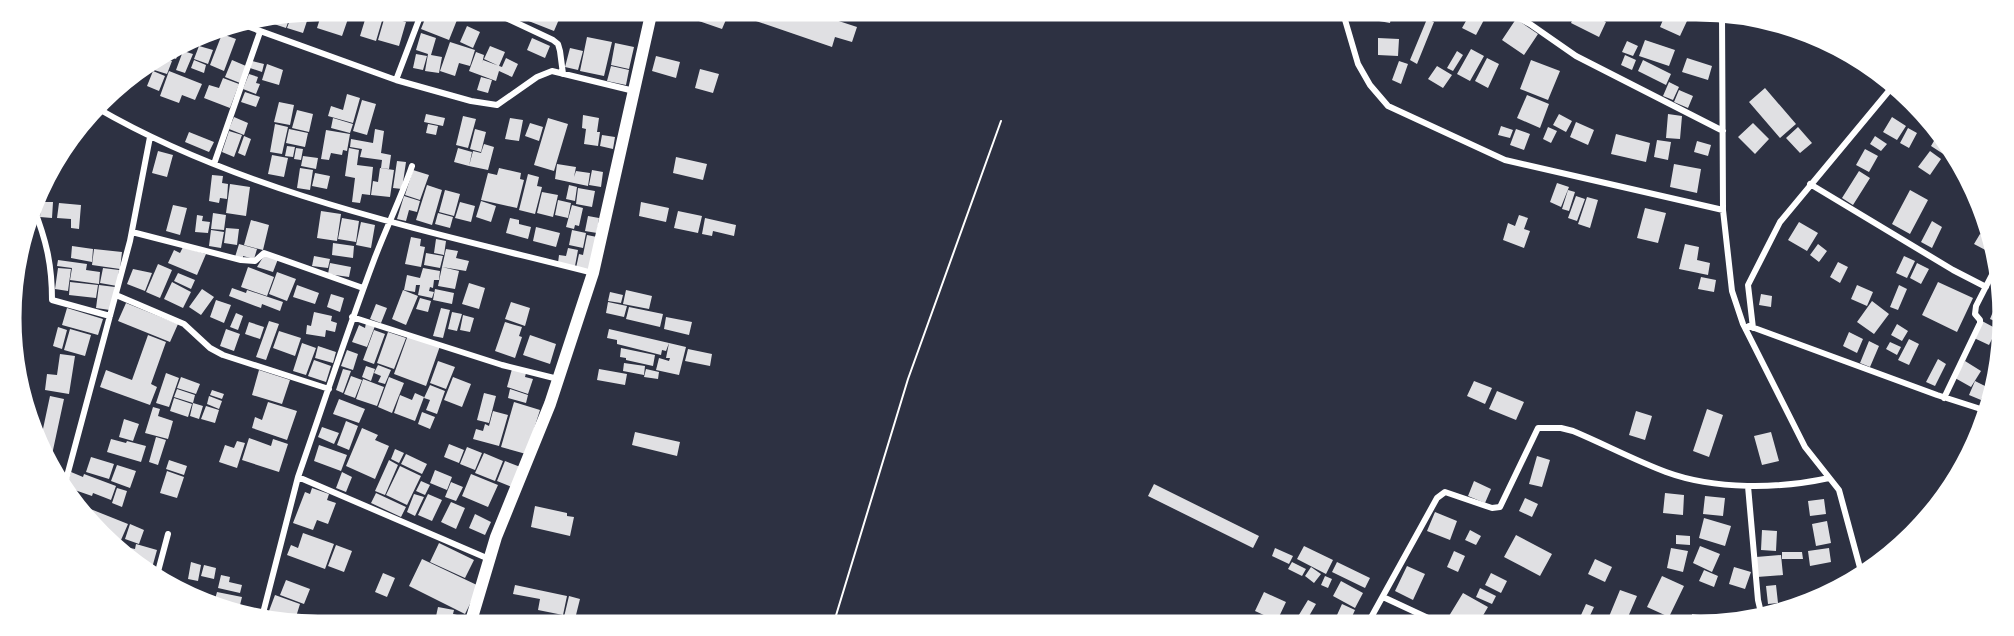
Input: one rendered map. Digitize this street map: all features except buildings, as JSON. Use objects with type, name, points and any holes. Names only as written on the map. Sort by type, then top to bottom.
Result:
[{"type":"main road","points":[[472,616],[489,559],[558,379],[593,273],[649,20]]},
{"type":"street","points":[[396,80],[419,20]]},
{"type":"street","points":[[510,20],[553,40],[558,45],[563,74]]},
{"type":"street","points":[[1345,20],[1358,64],[1370,85],[1388,106],[1505,160],[1723,210]]},
{"type":"street","points":[[1522,20],[1576,56],[1723,131]]},
{"type":"street","points":[[1722,21],[1723,210],[1732,291],[1743,324],[1805,447],[1839,490],[1860,567]]},
{"type":"street","points":[[250,28],[396,80],[471,101],[497,105],[537,77],[552,71],[634,91]]},
{"type":"street","points":[[214,164],[260,32]]},
{"type":"street","points":[[1753,328],[1748,285],[1780,222],[1809,184],[1889,91]]},
{"type":"street","points":[[103,111],[150,137],[214,164],[270,184],[388,221],[593,273]]},
{"type":"street","points":[[66,478],[132,232],[150,137]]},
{"type":"street","points":[[263,612],[298,477],[352,317],[388,221],[401,198],[412,166]]},
{"type":"street","points":[[1809,184],[1953,270],[1986,287]]},
{"type":"street","points":[[37,217],[46,240],[53,283],[52,300],[110,316]]},
{"type":"street","points":[[132,232],[241,260],[255,261],[264,253],[363,288]]},
{"type":"street","points":[[1944,398],[1980,323],[1975,311],[1992,276]]},
{"type":"street","points":[[116,294],[184,324],[210,348],[223,355],[329,389]]},
{"type":"street","points":[[352,317],[502,365],[558,379]]},
{"type":"street","points":[[1743,324],[1944,398],[1980,409]]},
{"type":"street","points":[[1372,616],[1437,498],[1445,492],[1492,508],[1500,507],[1538,428],[1561,428],[1573,431],[1666,472],[1694,480],[1748,486],[1808,483],[1829,478]]},
{"type":"street","points":[[298,477],[489,559]]},
{"type":"street","points":[[1748,486],[1760,609]]},
{"type":"street","points":[[158,570],[168,534]]},
{"type":"street","points":[[1383,597],[1423,616]]},
{"type":"path","points":[[836,616],[908,379],[1001,121]]}]
